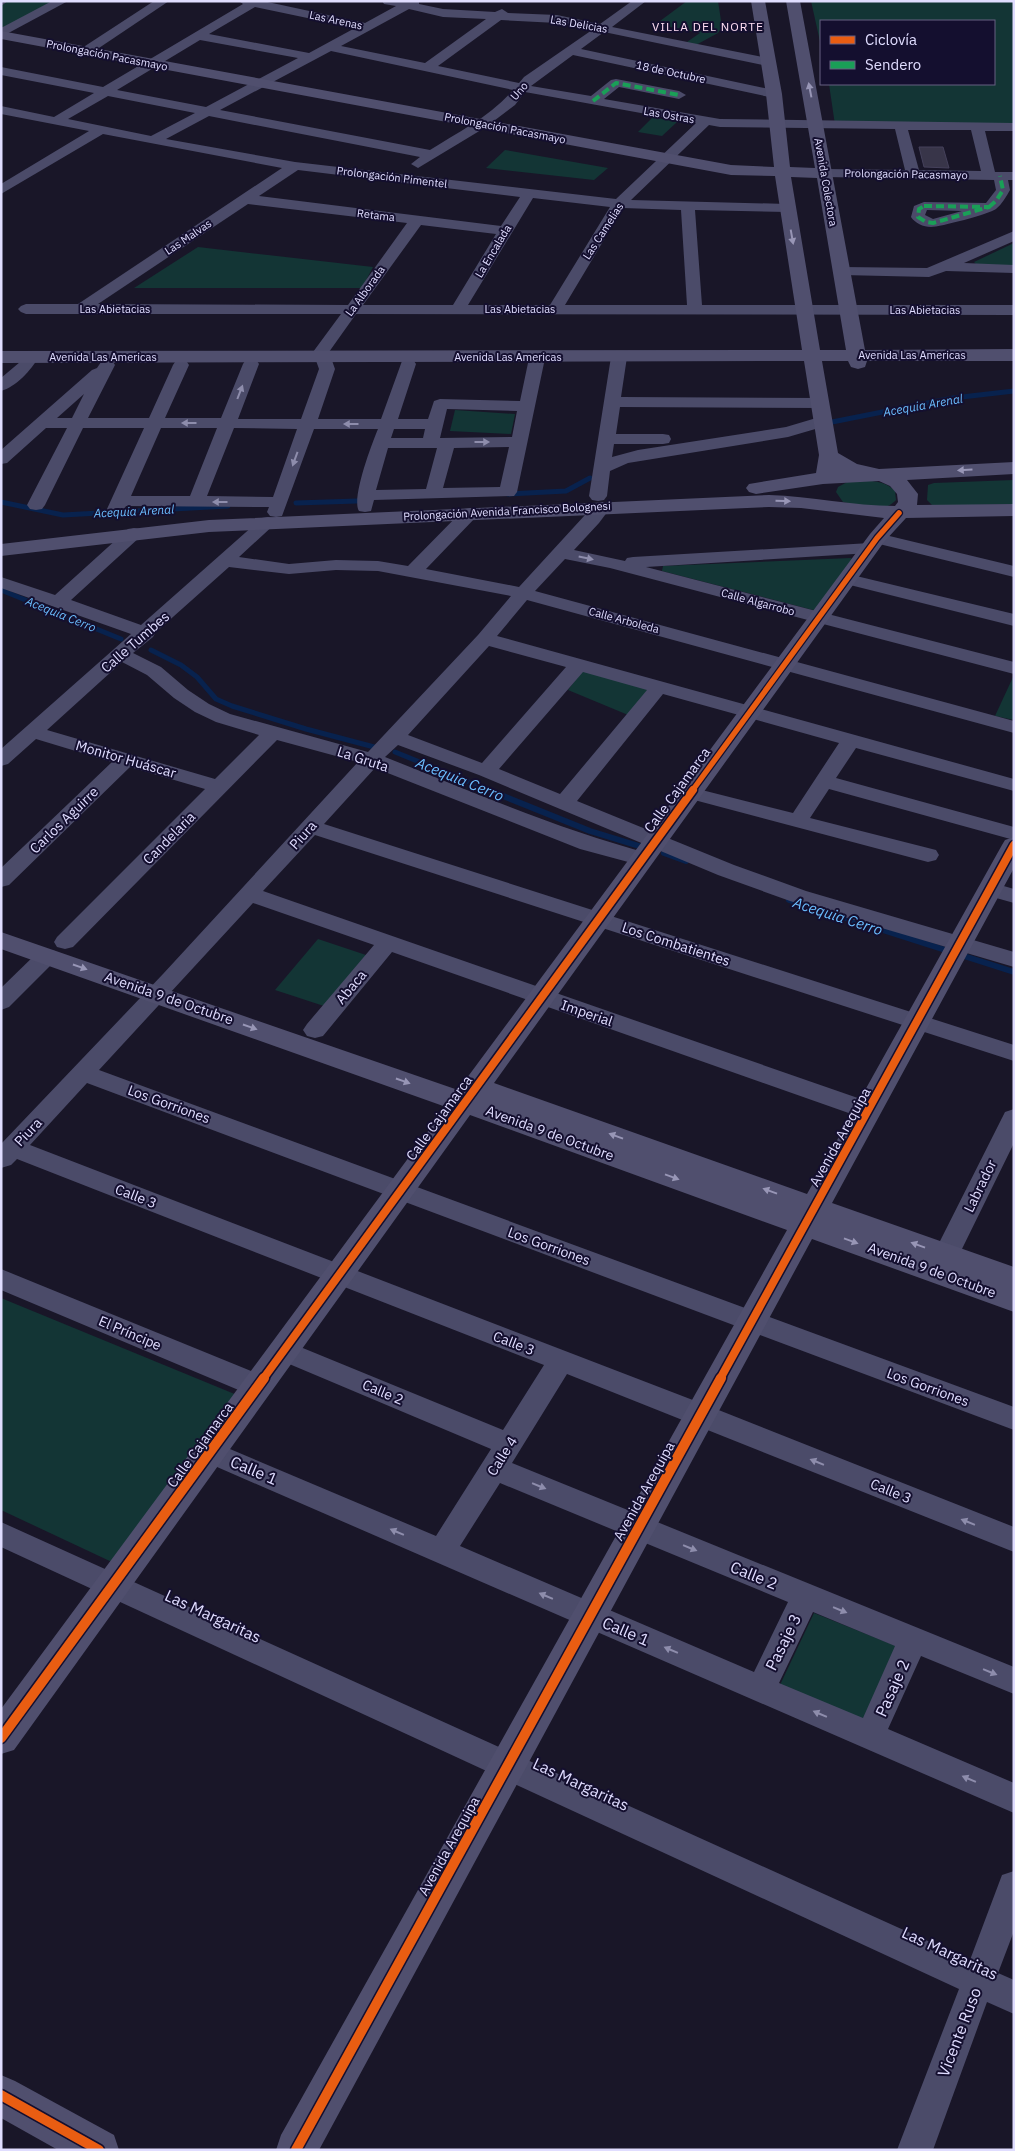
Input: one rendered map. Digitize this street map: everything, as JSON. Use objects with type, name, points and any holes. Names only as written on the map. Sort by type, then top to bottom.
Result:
[{"type":"street","points":[[1,34],[62,1]]},
{"type":"street","points":[[86,51],[164,1]]},
{"type":"street","name":"Las Delicias","points":[[388,1],[412,4],[443,13],[557,19],[768,62]]},
{"type":"street","name":"Uno","points":[[397,178],[481,124],[510,102],[529,80],[640,1]]},
{"type":"street","points":[[758,1],[774,94],[786,208],[829,455],[820,485],[822,493],[834,507],[858,522],[874,543]]},
{"type":"street","name":"Avenida Colectora","points":[[793,1],[857,359]]},
{"type":"street","points":[[56,121],[197,36],[249,2]]},
{"type":"street","name":"Las Arenas","points":[[249,2],[368,27]]},
{"type":"street","points":[[153,140],[412,4]]},
{"type":"street","points":[[427,68],[511,6]]},
{"type":"street","name":"Prolongación Pacasmayo","points":[[1,34],[262,84],[743,171],[1001,176]]},
{"type":"street","points":[[197,36],[312,57]]},
{"type":"street","name":"Las Ostras","points":[[330,47],[522,88],[706,121],[732,124],[816,126],[1014,128]]},
{"type":"street","name":"18 de Octubre","points":[[569,50],[774,94]]},
{"type":"street","points":[[1,71],[432,155]]},
{"type":"street","points":[[594,101],[616,83],[679,95]]},
{"type":"street","name":"Prolongación Pimentel","points":[[1,110],[259,161],[295,166],[619,204],[786,208]]},
{"type":"street","name":"Las Camelias","points":[[555,310],[619,204],[706,121]]},
{"type":"street","points":[[901,127],[913,174]]},
{"type":"street","points":[[977,127],[1001,176],[1003,190],[989,207]]},
{"type":"street","points":[[1,190],[101,130]]},
{"type":"street","name":"Las Malvas","points":[[81,309],[295,166]]},
{"type":"street","name":"La Encalada","points":[[458,309],[529,193]]},
{"type":"street","name":"Retama","points":[[246,199],[506,231]]},
{"type":"street","points":[[688,206],[694,310]]},
{"type":"street","name":"La Alborada","points":[[307,424],[328,369],[321,352],[417,220]]},
{"type":"street","points":[[842,272],[929,273],[1014,235]]},
{"type":"street","points":[[942,267],[1014,269]]},
{"type":"street","name":"Las Abietacias","points":[[26,309],[1014,310]]},
{"type":"street","name":"Avenida Las Americas","points":[[1,365],[28,361],[813,360],[1014,355]]},
{"type":"street","name":"Avenida Las Americas","points":[[1,357],[28,361],[107,365],[251,364],[324,361],[408,364],[536,363],[619,360]]},
{"type":"street","name":"Avenida Las Americas","points":[[857,359],[1014,363]]},
{"type":"street","points":[[600,501],[602,468],[619,360]]},
{"type":"street","points":[[1,386],[28,361]]},
{"type":"street","points":[[408,364],[381,443],[366,501],[433,493],[508,492],[536,363]]},
{"type":"street","points":[[196,502],[251,364]]},
{"type":"street","points":[[36,505],[107,365]]},
{"type":"street","points":[[1,460],[107,365]]},
{"type":"street","points":[[180,365],[118,505],[196,502],[274,512],[307,424]]},
{"type":"street","points":[[613,402],[822,412]]},
{"type":"street","points":[[430,443],[440,404],[527,406]]},
{"type":"street","points":[[602,468],[622,459],[638,455],[788,432],[822,412]]},
{"type":"street","points":[[42,423],[435,424]]},
{"type":"street","points":[[607,439],[731,440]]},
{"type":"street","points":[[381,443],[519,442]]},
{"type":"street","points":[[433,493],[447,443]]},
{"type":"street","points":[[829,455],[852,468],[881,475]]},
{"type":"street","name":"Prolongación Avenida Francisco Bolognesi","points":[[1,536],[274,512],[470,514],[725,491],[823,478],[1014,468]]},
{"type":"street","name":"Calle Cajamarca","points":[[1,1738],[818,618],[874,543],[908,503],[909,496],[907,490],[894,479],[881,475]]},
{"type":"street","name":"Prolongación Avenida Francisco Bolognesi","points":[[1,550],[366,501],[769,501],[801,502],[875,512],[899,513],[1014,510]]},
{"type":"street","name":"Piura","points":[[7,1154],[485,639],[523,593],[561,553],[600,501]]},
{"type":"street","name":"Calle Tumbes","points":[[1,760],[227,561],[274,512]]},
{"type":"street","points":[[413,572],[470,514]]},
{"type":"street","points":[[58,602],[134,533]]},
{"type":"street","points":[[611,563],[874,543],[1014,572]]},
{"type":"street","name":"Calle Algarrobo","points":[[561,553],[611,563],[1014,668]]},
{"type":"street","name":"Calle Arboleda","points":[[227,561],[289,569],[360,564],[523,593],[1014,727]]},
{"type":"street","points":[[848,579],[1014,620]]},
{"type":"street","points":[[1,582],[146,633]]},
{"type":"street","points":[[485,639],[1014,785]]},
{"type":"street","name":"La Gruta","points":[[121,654],[154,671],[181,694],[202,708],[223,718],[273,733],[380,751],[536,825],[588,844],[650,850]]},
{"type":"street","points":[[486,771],[579,664]]},
{"type":"street","points":[[563,804],[659,687]]},
{"type":"street","name":"Monitor Huáscar","points":[[33,732],[220,787]]},
{"type":"street","name":"Candelaria","points":[[1,1002],[273,733]]},
{"type":"street","points":[[798,821],[850,740]]},
{"type":"street","points":[[380,751],[486,771],[563,804],[650,850],[726,870],[955,953],[1014,960]]},
{"type":"street","name":"Carlos Aguirre","points":[[1,880],[126,760]]},
{"type":"street","points":[[824,781],[1014,834]]},
{"type":"street","points":[[690,793],[928,855]]},
{"type":"street","name":"Los Combatientes","points":[[310,826],[1014,1053]]},
{"type":"street","name":"Avenida Arequipa","points":[[296,2150],[1014,844]]},
{"type":"street","points":[[990,889],[1014,896]]},
{"type":"street","name":"Imperial","points":[[248,894],[387,944],[869,1110]]},
{"type":"street","name":"Avenida 9 de Octubre","points":[[1,919],[56,949],[811,1216],[1014,1300]]},
{"type":"street","name":"Avenida 9 de Octubre","points":[[1,940],[56,949]]},
{"type":"street","name":"Abaca","points":[[315,1030],[387,944]]},
{"type":"street","name":"Avenida 9 de Octubre","points":[[164,987],[315,1030],[471,1095]]},
{"type":"street","name":"Los Gorriones","points":[[83,1073],[1014,1419]]},
{"type":"street","name":"Labrador","points":[[946,1255],[1014,1118]]},
{"type":"street","name":"Calle 3","points":[[7,1154],[339,1275],[701,1415],[1014,1540]]},
{"type":"street","name":"Avenida 9 de Octubre","points":[[811,1216],[946,1255],[1014,1279]]},
{"type":"street","name":"El Príncipe","points":[[1,1279],[258,1386]]},
{"type":"street","name":"Calle 2","points":[[284,1351],[502,1456],[639,1527],[1014,1681]]},
{"type":"street","name":"Calle 4","points":[[442,1551],[561,1361]]},
{"type":"street","name":"Calle 1","points":[[211,1452],[1014,1798]]},
{"type":"street","name":"Las Margaritas","points":[[1,1534],[1014,1997]]},
{"type":"street","name":"Pasaje 3","points":[[761,1689],[806,1596]]},
{"type":"street","name":"Pasaje 2","points":[[870,1736],[913,1640]]},
{"type":"street","name":"Vicente Ruso","points":[[914,2150],[1014,1886]]},
{"type":"street","points":[[1,2095],[99,2150]]},
{"type":"green space","points":[[9,1],[55,1],[1,29],[1,5]]},
{"type":"green space","points":[[687,1],[718,1],[722,27],[718,33],[694,46],[684,44],[700,33],[656,24]]},
{"type":"green space","points":[[811,1],[1014,1],[1014,126],[835,125],[829,85],[995,85],[995,20],[820,20],[820,42]]},
{"type":"green space","points":[[653,117],[677,122],[662,136],[638,132]]},
{"type":"green space","points":[[505,150],[608,168],[594,180],[486,168]]},
{"type":"green space","points":[[1014,243],[1014,266],[977,265],[974,262]]},
{"type":"green space","points":[[198,247],[373,267],[362,288],[134,288]]},
{"type":"green space","points":[[455,410],[515,414],[511,434],[450,431]]},
{"type":"green space","points":[[851,480],[874,481],[885,484],[895,491],[896,500],[891,505],[878,508],[843,502],[836,492],[838,487]]},
{"type":"green space","points":[[1014,480],[1014,504],[933,506],[927,500],[928,485],[934,483]]},
{"type":"green space","points":[[851,558],[854,561],[818,609],[813,610],[662,571],[663,566]]},
{"type":"green space","points":[[582,671],[651,689],[633,717],[568,690]]},
{"type":"green space","points":[[1014,675],[1014,720],[995,716]]},
{"type":"green space","points":[[318,939],[369,956],[327,1007],[275,990]]},
{"type":"green space","points":[[1,1298],[237,1395],[114,1563],[1,1510]]},
{"type":"green space","points":[[814,1613],[901,1648],[865,1724],[780,1685]]},
{"type":"building","points":[[919,147],[943,147],[949,168],[924,167]]},
{"type":"waterway","name":"Acequia Arenal","points":[[832,422],[953,398],[1014,391]]},
{"type":"waterway","name":"Acequia Arenal","points":[[508,494],[566,491],[590,478]]},
{"type":"waterway","name":"Acequia Arenal","points":[[296,503],[357,501]]},
{"type":"waterway","name":"Acequia Arenal","points":[[1,502],[63,515],[228,506]]},
{"type":"waterway","name":"Acequia Cerro","points":[[1,590],[121,639]]},
{"type":"waterway","name":"Acequia Cerro","points":[[151,650],[181,665],[197,677],[216,699],[232,706],[306,729],[378,748]]},
{"type":"waterway","name":"Acequia Cerro","points":[[395,752],[491,791]]},
{"type":"waterway","name":"Acequia Cerro","points":[[488,790],[590,831],[639,846]]},
{"type":"waterway","name":"Acequia Cerro","points":[[664,853],[686,861]]},
{"type":"waterway","name":"Acequia Cerro","points":[[789,900],[1014,972]]},
{"type":"marked path","points":[[593,101],[616,83],[679,95]]},
{"type":"marked path","points":[[989,207],[924,206],[919,209],[918,217],[926,222],[933,223],[985,209],[988,207],[991,205],[996,201],[1003,190],[1000,176]]},
{"type":"cycle path","points":[[1,1738],[877,538],[899,513]]},
{"type":"cycle path","points":[[296,2150],[1014,845]]},
{"type":"cycle path","points":[[1,2095],[99,2150]]},
{"type":"district","name":"VILLA DEL NORTE","points":[[708,26]]}]
